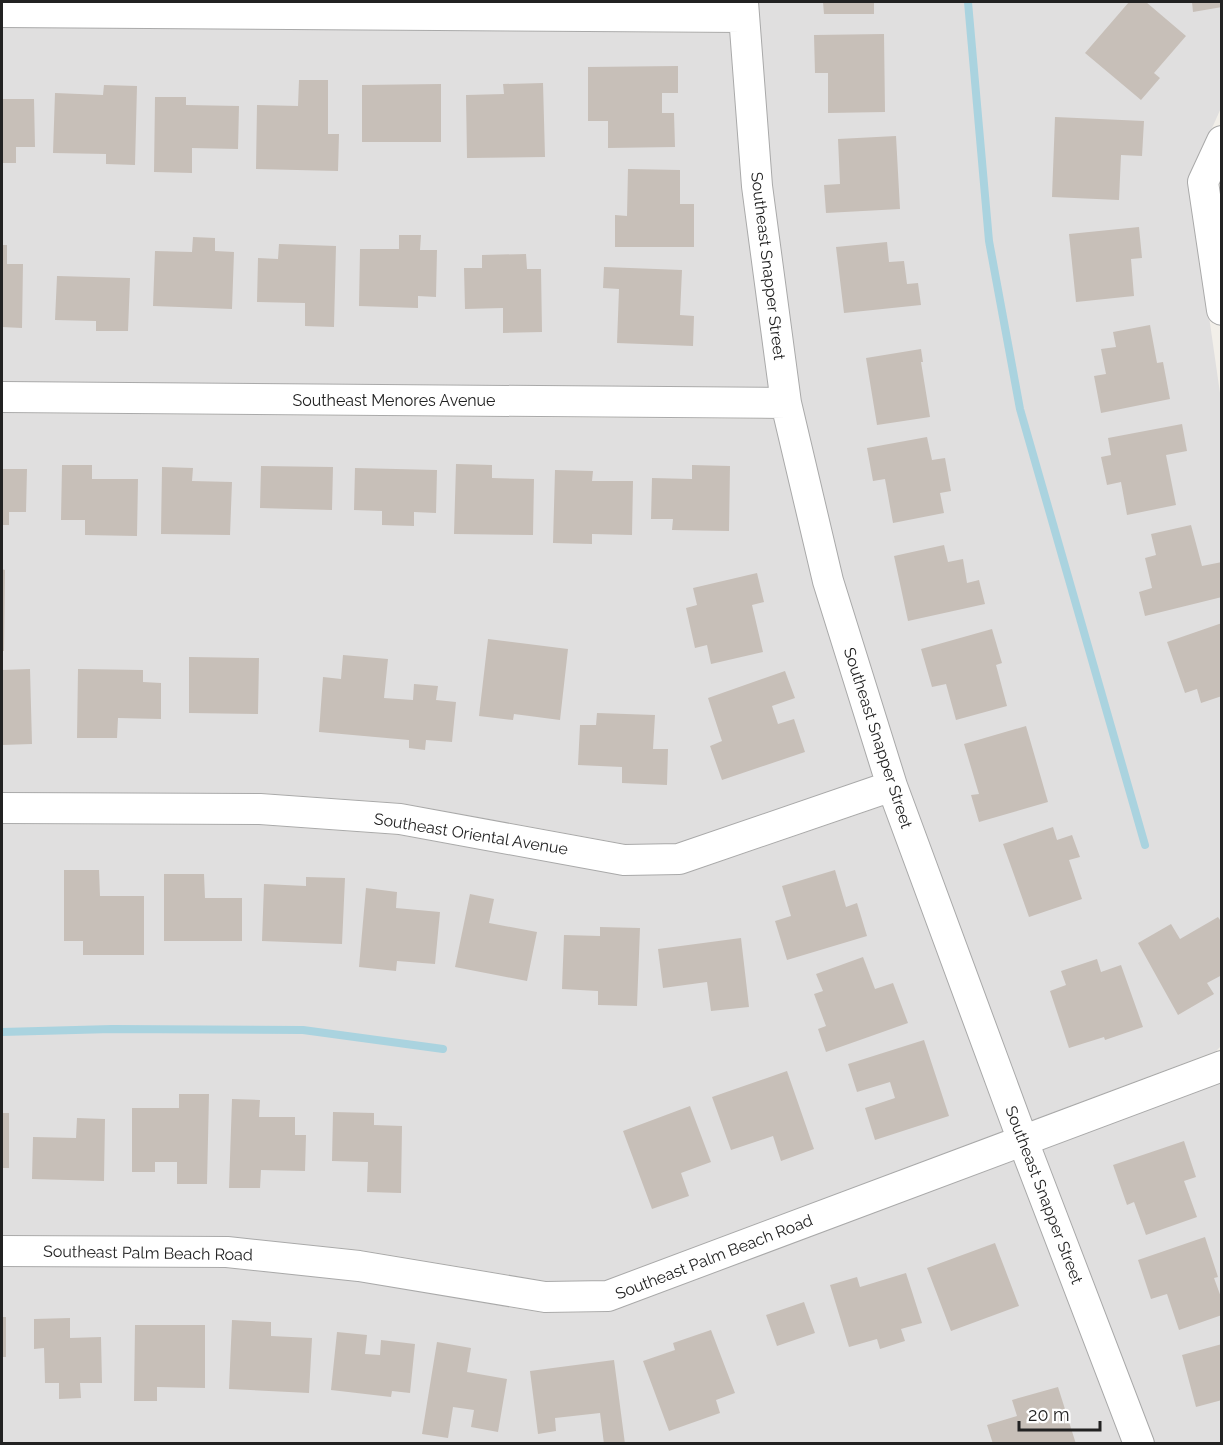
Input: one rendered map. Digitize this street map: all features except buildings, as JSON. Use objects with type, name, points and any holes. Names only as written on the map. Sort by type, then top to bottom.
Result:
[{"type":"street","points":[[2,12],[743,9]]},
{"type":"street","name":"Southeast Snapper Street","points":[[743,9],[757,186],[786,403],[828,581],[892,786],[1023,1141],[1139,1443]]},
{"type":"street","points":[[1221,141],[1203,182],[1221,310]]},
{"type":"street","name":"Southeast Menores Avenue","points":[[2,397],[786,403]]},
{"type":"street","name":"Southeast Oriental Avenue","points":[[2,808],[260,809],[388,818],[624,860],[679,859],[892,786]]},
{"type":"street","name":"Southeast Palm Beach Road","points":[[2,1251],[227,1252],[359,1266],[545,1297],[608,1296],[1221,1065]]},
{"type":"shaded area","points":[[757,2],[1221,2],[1221,108],[1191,175],[1190,184],[1222,407],[1221,1046],[1216,1051],[1031,1121],[905,781],[842,577],[800,401],[800,388],[798,388],[771,184]]},
{"type":"shaded area","points":[[2,27],[730,33],[743,188],[770,387],[2,382]]},
{"type":"shaded area","points":[[2,413],[775,419],[874,776],[677,844],[625,844],[401,803],[260,793],[2,793]]},
{"type":"shaded area","points":[[883,806],[1004,1131],[606,1281],[546,1281],[361,1250],[228,1237],[2,1235],[2,824],[260,825],[399,835],[624,875],[683,874]]},
{"type":"shaded area","points":[[1221,1082],[1221,1443],[1154,1443],[1042,1150]]},
{"type":"shaded area","points":[[1015,1160],[1124,1444],[2,1444],[2,1266],[227,1268],[357,1281],[543,1313],[609,1312]]},
{"type":"waterway","points":[[968,2],[989,241],[1020,409],[1145,845]]},
{"type":"waterway","points":[[2,1032],[112,1029],[303,1030],[443,1049]]}]
